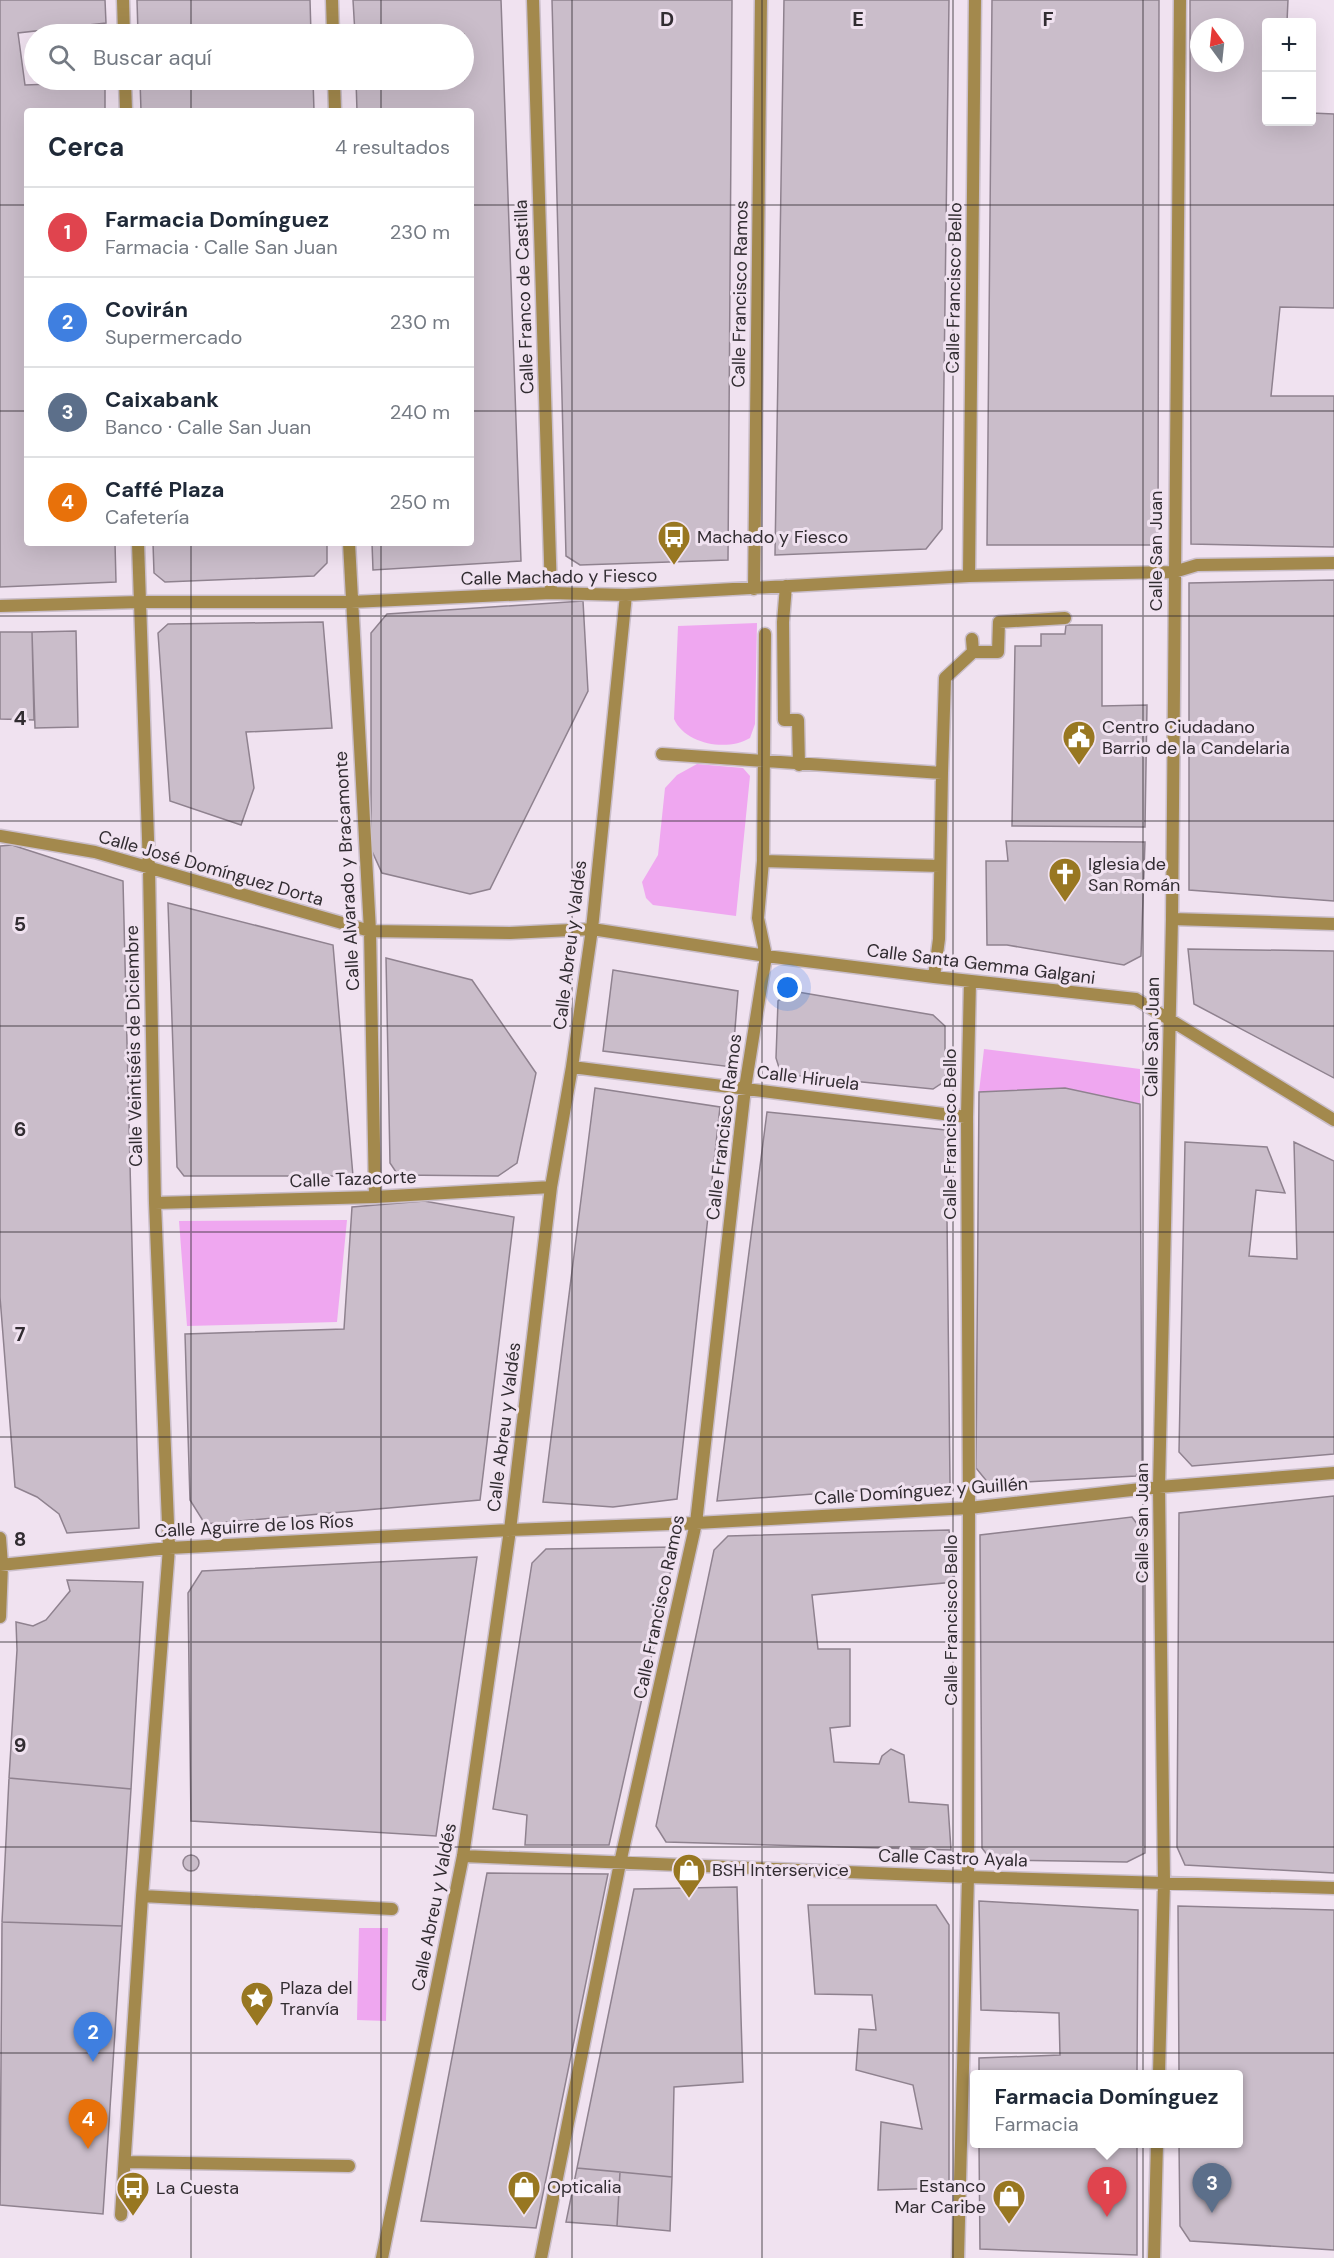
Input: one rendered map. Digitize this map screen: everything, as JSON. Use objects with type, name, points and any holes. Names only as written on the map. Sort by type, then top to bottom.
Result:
[{"type":"street","points":[[123,0],[124,24]]},
{"type":"street","points":[[332,0],[333,24]]},
{"type":"street","name":"Calle Franco de Castilla","points":[[533,0],[550,593]]},
{"type":"street","name":"Calle Francisco Ramos","points":[[754,588],[761,0]]},
{"type":"street","name":"Calle Francisco Bello","points":[[969,576],[975,0]]},
{"type":"street","name":"Calle San Juan","points":[[1159,2070],[1164,1881],[1159,1487],[1172,919],[1180,0]]},
{"type":"street","points":[[125,90],[126,108]]},
{"type":"street","points":[[334,90],[335,108]]},
{"type":"street","name":"Calle Veintiséis de Diciembre","points":[[122,2215],[142,1896],[169,1548],[155,1203],[149,868],[138,546]]},
{"type":"street","name":"Calle Alvarado y Bracamonte","points":[[349,546],[370,931],[375,1197]]},
{"type":"street","name":"Calle Machado y Fiesco","points":[[0,606],[139,602],[351,602],[550,593],[626,595],[969,576],[1174,572],[1197,565],[1334,563]]},
{"type":"street","points":[[786,586],[783,622],[784,720],[798,720],[799,765]]},
{"type":"street","name":"Calle Abreu y Valdés","points":[[382,2258],[463,1856],[510,1530],[551,1187],[572,1067],[592,928],[626,595]]},
{"type":"street","points":[[934,977],[939,939],[945,678],[973,646],[998,652],[999,622],[1065,618]]},
{"type":"street","points":[[765,634],[763,861],[758,918],[766,956]]},
{"type":"street","points":[[662,754],[942,773]]},
{"type":"street","name":"Calle José Domínguez Dorta","points":[[0,836],[95,852],[370,931],[510,933],[592,928]]},
{"type":"street","points":[[763,861],[940,866]]},
{"type":"street","points":[[1172,919],[1334,924]]},
{"type":"street","name":"Calle Santa Gemma Galgani","points":[[592,928],[766,956],[1137,999],[1334,1120]]},
{"type":"street","name":"Calle Francisco Ramos","points":[[541,2258],[620,1863],[696,1523],[745,1088],[766,956]]},
{"type":"street","name":"Calle Francisco Bello","points":[[958,2258],[968,1877],[967,1117],[970,981]]},
{"type":"street","name":"Calle Hiruela","points":[[572,1067],[967,1117]]},
{"type":"street","name":"Calle Tazacorte","points":[[155,1203],[375,1197],[551,1187]]},
{"type":"street","name":"Calle Domínguez y Guillén","points":[[510,1530],[696,1523],[969,1508],[1159,1487],[1334,1473]]},
{"type":"street","name":"Calle Aguirre de los Ríos","points":[[1,1565],[169,1548],[510,1530]]},
{"type":"street","points":[[0,1538],[0,1617]]},
{"type":"street","name":"Calle Castro Ayala","points":[[463,1856],[968,1877],[1164,1881],[1334,1888]]},
{"type":"street","points":[[142,1896],[392,1909]]},
{"type":"street","points":[[1154,2258],[1157,2148]]},
{"type":"street","points":[[126,2162],[349,2166]]},
{"type":"shaded area","points":[[757,623],[755,724],[750,738],[741,742],[719,745],[697,740],[679,728],[674,719],[678,626]]},
{"type":"shaded area","points":[[697,764],[743,768],[750,776],[736,916],[653,905],[646,898],[642,882],[658,855],[665,788],[677,775]]},
{"type":"shaded area","points":[[984,1049],[1140,1069],[1140,1104],[1065,1088],[979,1092]]},
{"type":"shaded area","points":[[347,1220],[337,1322],[187,1326],[179,1221]]},
{"type":"shaded area","points":[[359,1928],[388,1928],[386,2021],[357,2020]]},
{"type":"building","points":[[0,0],[105,0],[106,23],[24,24],[24,32],[18,33],[24,90],[105,90],[105,108],[24,108],[24,546],[115,546],[116,582],[0,587]]},
{"type":"building","points":[[137,0],[310,0],[311,24],[138,24]]},
{"type":"building","points":[[353,0],[501,0],[521,561],[373,570],[372,546],[474,546],[474,108],[357,108],[356,90],[474,90],[474,24],[354,24]]},
{"type":"building","points":[[552,0],[732,0],[728,560],[580,565],[566,556]]},
{"type":"building","points":[[784,0],[949,0],[942,529],[926,549],[775,555]]},
{"type":"building","points":[[992,0],[1159,0],[1158,545],[987,545]]},
{"type":"building","points":[[1190,0],[1288,0],[1287,18],[1262,18],[1262,126],[1316,126],[1316,113],[1334,114],[1334,308],[1280,307],[1271,396],[1334,396],[1334,547],[1191,544],[1190,72],[1244,72],[1244,18],[1190,18]]},
{"type":"building","points":[[140,90],[313,90],[314,108],[141,108]]},
{"type":"building","points":[[153,546],[327,546],[327,563],[314,576],[165,582],[154,573]]},
{"type":"building","points":[[1334,580],[1334,901],[1189,890],[1189,583]]},
{"type":"building","points":[[583,601],[588,691],[490,889],[470,894],[382,873],[371,849],[371,633],[387,614]]},
{"type":"building","points":[[323,622],[332,728],[246,732],[254,788],[241,825],[170,801],[158,633],[168,624]]},
{"type":"building","name":"Centro Ciudadano Barrio de la Candelaria","points":[[1066,625],[1102,625],[1102,706],[1147,705],[1145,827],[1012,826],[1015,646],[1041,646],[1041,634],[1065,634]]},
{"type":"building","points":[[76,631],[78,727],[35,728],[32,632]]},
{"type":"building","points":[[0,632],[32,632],[34,720],[0,719]]},
{"type":"building","name":"Iglesia de San Román","points":[[1006,841],[1145,842],[1141,956],[1124,965],[1007,945],[987,945],[986,861],[1008,861]]},
{"type":"building","points":[[12,845],[123,881],[139,1528],[67,1533],[59,1514],[37,1497],[15,1487],[0,1297],[0,846]]},
{"type":"building","points":[[168,903],[333,945],[353,1176],[184,1176],[177,1167]]},
{"type":"building","points":[[1188,949],[1334,951],[1334,1078],[1194,1004]]},
{"type":"building","points":[[386,958],[472,980],[536,1073],[517,1163],[498,1176],[398,1175],[390,1163]]},
{"type":"building","points":[[613,970],[738,991],[732,1067],[603,1051]]},
{"type":"building","points":[[792,991],[933,1015],[945,1026],[945,1081],[933,1089],[781,1074],[776,1058],[778,1001]]},
{"type":"building","points":[[595,1088],[720,1107],[677,1499],[613,1507],[543,1502]]},
{"type":"building","points":[[1065,1088],[1140,1104],[1142,1462],[1136,1476],[989,1484],[976,1468],[979,1092]]},
{"type":"building","points":[[767,1112],[946,1130],[950,1484],[717,1501]]},
{"type":"building","points":[[1185,1142],[1267,1147],[1285,1193],[1256,1190],[1249,1256],[1297,1259],[1294,1142],[1334,1161],[1334,1454],[1192,1466],[1179,1452]]},
{"type":"building","points":[[424,1201],[514,1217],[480,1500],[205,1524],[190,1500],[185,1334],[344,1329],[352,1207]]},
{"type":"building","points":[[1334,1496],[1334,1873],[1185,1865],[1177,1847],[1179,1513]]},
{"type":"building","points":[[1132,1517],[1145,1535],[1145,1853],[1127,1862],[991,1860],[982,1848],[980,1535]]},
{"type":"building","points":[[949,1530],[955,1582],[812,1595],[818,1649],[850,1649],[850,1726],[830,1728],[834,1762],[879,1764],[882,1756],[891,1749],[904,1755],[909,1802],[948,1805],[951,1850],[666,1842],[656,1826],[714,1550],[728,1536]]},
{"type":"building","points":[[676,1547],[609,1845],[525,1845],[527,1815],[493,1809],[532,1563],[546,1549]]},
{"type":"building","points":[[477,1557],[436,1836],[191,1821],[188,1593],[202,1571]]},
{"type":"building","points":[[67,1580],[143,1582],[131,1789],[9,1778],[17,1650],[16,1622],[33,1626],[46,1620],[70,1591]]},
{"type":"building","points":[[9,1778],[131,1789],[122,1926],[2,1922]]},
{"type":"building","points":[[188,1855],[194,1855],[199,1863],[197,1869],[188,1871],[183,1866],[183,1860]]},
{"type":"building","points":[[487,1873],[608,1874],[536,2228],[421,2221]]},
{"type":"building","points":[[737,1887],[743,2082],[674,2087],[672,2177],[577,2168],[634,1889]]},
{"type":"building","points":[[979,1901],[1138,1910],[1137,2070],[979,2070],[979,2058],[1060,2055],[1059,2013],[981,2010]]},
{"type":"building","points":[[808,1905],[936,1905],[949,1925],[949,2188],[878,2190],[881,2122],[922,2129],[913,2085],[856,2070],[859,2029],[876,2030],[872,1995],[815,1994]]},
{"type":"building","points":[[1178,1906],[1334,1910],[1334,2250],[1190,2241],[1180,2226],[1179,2148],[1243,2148],[1243,2070],[1179,2070]]},
{"type":"building","points":[[2,1922],[122,1926],[103,2214],[0,2205]]},
{"type":"building","points":[[979,2148],[1137,2148],[1137,2255],[980,2249]]},
{"type":"building","points":[[577,2168],[620,2172],[617,2226],[566,2222]]},
{"type":"building","points":[[620,2172],[672,2177],[670,2231],[617,2226]]},
{"type":"place","name":"Machado y Fiesco","points":[[674,566]]},
{"type":"place","name":"Centro Ciudadano Barrio de la Candelaria","points":[[1079,766]]},
{"type":"place","name":"Iglesia de San Román","points":[[1065,903]]},
{"type":"place","name":"BSH Interservice","points":[[689,1899]]},
{"type":"place","name":"Plaza del Tranvía","points":[[257,2027]]},
{"type":"place","name":"Covirán","points":[[93,2062]]},
{"type":"place","name":"Caffé Plaza","points":[[88,2149]]},
{"type":"place","name":"Caixabank","points":[[1212,2213]]},
{"type":"place","name":"Opticalia","points":[[524,2216]]},
{"type":"place","name":"La Cuesta","points":[[133,2217]]},
{"type":"place","name":"Farmacia Domínguez","points":[[1107,2217]]},
{"type":"place","name":"Estanco Mar Caribe","points":[[1009,2225]]}]
